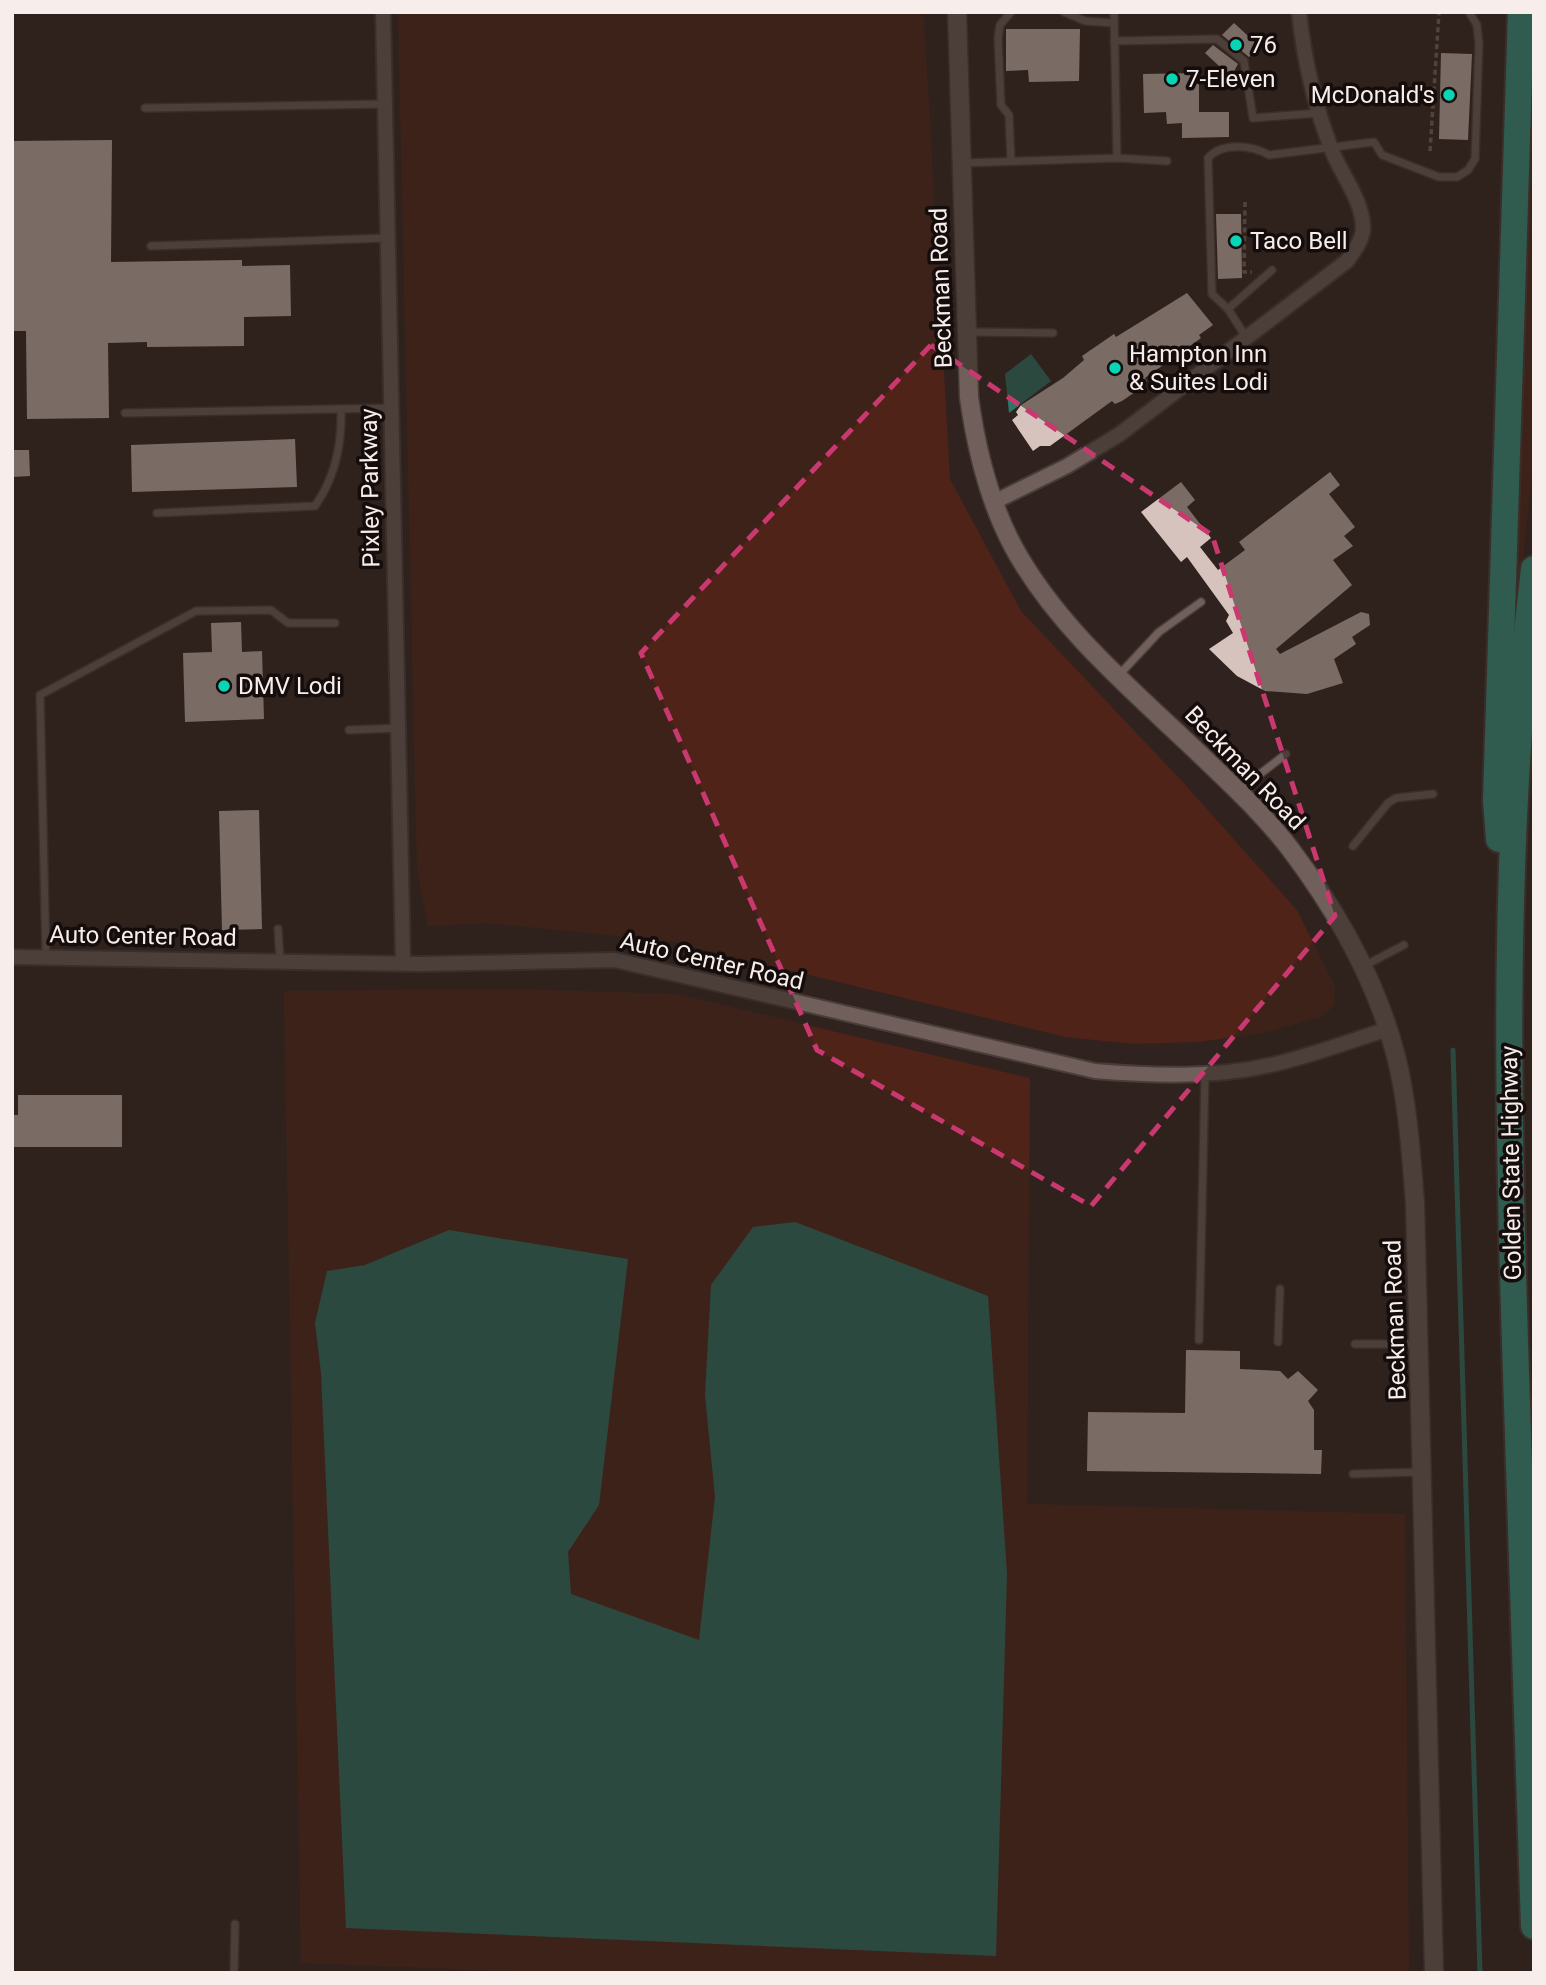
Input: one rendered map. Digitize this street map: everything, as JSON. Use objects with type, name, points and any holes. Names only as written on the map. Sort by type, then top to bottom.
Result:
[{"type":"highway","points":[[1507,996],[1496,800],[1521,12]]},
{"type":"highway","name":"Golden State Highway","points":[[1534,569],[1520,715],[1507,996],[1513,1285],[1534,1926]]},
{"type":"street","name":"Pixley Parkway","points":[[383,12],[403,963]]},
{"type":"street","name":"Beckman Road","points":[[957,12],[967,332],[974,433],[994,502],[1013,546],[1032,579],[1082,639],[1238,791],[1283,839],[1324,897],[1361,967],[1388,1030],[1405,1103],[1410,1146],[1420,1344],[1434,1973]]},
{"type":"street","points":[[994,502],[1067,466],[1120,434],[1347,261],[1358,246],[1363,230],[1361,212],[1331,148],[1306,69],[1299,12]]},
{"type":"street","name":"Auto Center Road","points":[[12,957],[403,963],[615,960],[1095,1071],[1155,1076],[1205,1075],[1274,1064],[1388,1030]]},
{"type":"lane","points":[[1011,12],[1000,25],[999,38],[1001,105],[1010,115],[1011,161]]},
{"type":"lane","points":[[1064,12],[1085,21],[1114,23]]},
{"type":"lane","points":[[1114,12],[1117,158]]},
{"type":"lane","points":[[1246,337],[1228,309],[1212,294],[1208,158],[1223,148],[1257,147],[1269,155],[1374,142],[1382,155],[1439,177],[1457,177],[1468,170],[1475,159],[1479,44],[1477,25],[1469,12]]},
{"type":"lane","points":[[1114,41],[1217,39],[1244,61],[1253,118],[1320,113]]},
{"type":"lane","points":[[145,108],[385,104]]},
{"type":"lane","points":[[962,163],[1117,158],[1167,161]]},
{"type":"lane","points":[[151,246],[388,238]]},
{"type":"lane","points":[[1228,309],[1272,270]]},
{"type":"lane","points":[[967,332],[1053,333]]},
{"type":"lane","points":[[125,413],[391,408]]},
{"type":"lane","points":[[158,513],[315,506],[327,489],[342,438],[341,409]]},
{"type":"lane","points":[[1119,675],[1159,632],[1201,602]]},
{"type":"lane","points":[[46,957],[40,695],[196,611],[271,610],[288,622],[335,623]]},
{"type":"lane","points":[[349,730],[398,728]]},
{"type":"lane","points":[[1238,791],[1286,754]]},
{"type":"lane","points":[[1353,846],[1388,803],[1396,799],[1433,794]]},
{"type":"lane","points":[[278,929],[280,961]]},
{"type":"lane","points":[[1361,967],[1404,944]]},
{"type":"lane","points":[[1199,1340],[1205,1075]]},
{"type":"lane","points":[[1278,1342],[1280,1289]]},
{"type":"lane","points":[[1354,1344],[1420,1344]]},
{"type":"lane","points":[[1353,1474],[1424,1472]]},
{"type":"lane","points":[[234,1973],[235,1924]]},
{"type":"path","points":[[1430,150],[1439,12]]},
{"type":"path","points":[[1244,202],[1244,272],[1253,272],[1261,279]]},
{"type":"highlighted area","points":[[931,345],[1212,535],[1335,916],[1091,1206],[817,1050],[641,653]]},
{"type":"shaded area","points":[[398,12],[917,12],[924,19],[950,479],[1021,611],[1181,780],[1297,910],[1335,987],[1334,1005],[1322,1017],[1261,1033],[1199,1042],[1133,1044],[1065,1037],[669,941],[487,923],[428,926],[417,869]]},
{"type":"shaded area","points":[[1534,101],[1534,457],[1518,601],[1514,601],[1531,105]]},
{"type":"shaded area","points":[[508,989],[677,994],[1030,1078],[1027,1504],[1405,1514],[1409,1973],[564,1973],[301,1963],[284,991]]},
{"type":"water","points":[[1031,354],[1051,381],[1009,413],[1005,374]]},
{"type":"water","points":[[795,1222],[988,1296],[1007,1574],[996,1956],[346,1928],[321,1373],[315,1323],[327,1271],[365,1265],[449,1230],[628,1259],[599,1505],[568,1552],[571,1594],[699,1640],[715,1497],[705,1395],[711,1285],[753,1227]]},
{"type":"building","points":[[1234,23],[1259,46],[1249,57],[1222,35]]},
{"type":"building","points":[[1006,29],[1080,29],[1079,81],[1029,82],[1028,70],[1006,71]]},
{"type":"building","points":[[1213,45],[1238,64],[1231,77],[1205,53]]},
{"type":"building","points":[[1441,53],[1472,54],[1468,140],[1439,139]]},
{"type":"building","points":[[1199,73],[1199,112],[1229,112],[1229,137],[1182,138],[1182,123],[1167,124],[1166,112],[1144,113],[1143,74]]},
{"type":"building","points":[[112,140],[111,262],[242,260],[242,266],[290,265],[291,316],[244,317],[244,346],[147,347],[147,342],[108,343],[109,418],[27,419],[26,331],[12,331],[12,141]]},
{"type":"building","points":[[1216,214],[1241,214],[1242,278],[1218,279]]},
{"type":"building","name":"Hampton Inn & Suites Lodi","points":[[1187,293],[1213,325],[1199,335],[1201,338],[1145,378],[1147,381],[1141,388],[1122,401],[1115,404],[1112,401],[1050,446],[1040,446],[1033,451],[1012,420],[1018,415],[1016,412],[1021,405],[1063,378],[1084,360],[1082,356],[1114,334],[1116,337]]},
{"type":"building","points":[[295,439],[297,487],[132,492],[131,445]]},
{"type":"building","points":[[12,450],[29,450],[30,476],[12,477]]},
{"type":"building","points":[[1330,472],[1340,485],[1329,494],[1355,527],[1344,536],[1353,546],[1333,560],[1352,585],[1276,649],[1280,654],[1361,612],[1369,614],[1370,625],[1352,637],[1356,644],[1334,659],[1343,683],[1307,694],[1265,691],[1237,676],[1209,649],[1233,633],[1226,621],[1229,615],[1187,557],[1181,562],[1141,512],[1181,482],[1195,500],[1187,507],[1211,538],[1200,547],[1218,570],[1245,550],[1239,542]]},
{"type":"building","name":"DMV Lodi","points":[[241,622],[242,652],[262,651],[264,719],[185,722],[183,653],[212,652],[211,623]]},
{"type":"building","points":[[259,810],[262,929],[222,930],[219,811]]},
{"type":"building","points":[[18,1095],[122,1095],[122,1147],[12,1147],[12,1115],[18,1115]]},
{"type":"building","points":[[1186,1350],[1240,1351],[1240,1369],[1280,1371],[1288,1379],[1298,1371],[1318,1390],[1308,1401],[1314,1410],[1314,1450],[1322,1450],[1321,1474],[1087,1471],[1088,1412],[1185,1413]]},
{"type":"waterway","points":[[1453,1050],[1480,1973]]},
{"type":"place","name":"76","points":[[1236,45]]},
{"type":"place","name":"7-Eleven","points":[[1172,79]]},
{"type":"place","name":"McDonald's","points":[[1449,95]]},
{"type":"place","name":"Taco Bell","points":[[1236,241]]},
{"type":"place","name":"Hampton Inn & Suites Lodi","points":[[1115,368]]},
{"type":"place","name":"DMV Lodi","points":[[224,686]]}]
